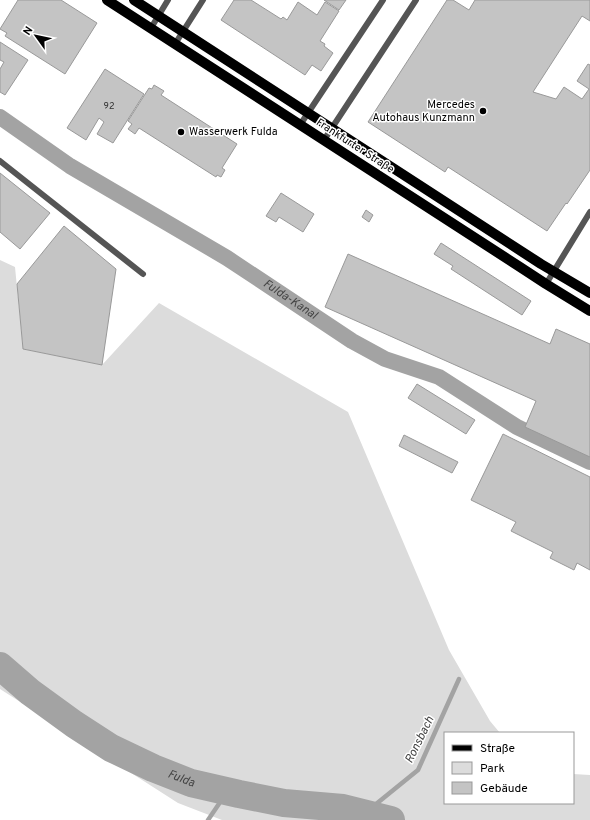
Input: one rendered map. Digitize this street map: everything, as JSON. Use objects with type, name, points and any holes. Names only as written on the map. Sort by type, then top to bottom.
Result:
[{"type":"main road","name":"Frankfurter Straße","points":[[107,0],[546,284],[589,309]]},
{"type":"main road","name":"Frankfurter Straße","points":[[134,0],[590,293]]},
{"type":"lane","points":[[151,28],[168,0]]},
{"type":"lane","points":[[175,44],[203,0]]},
{"type":"lane","points":[[300,125],[384,0]]},
{"type":"lane","points":[[324,140],[416,0]]},
{"type":"lane","points":[[0,161],[143,274]]},
{"type":"lane","points":[[546,284],[590,212]]},
{"type":"green space","points":[[0,260],[15,267],[23,349],[102,365],[159,303],[348,412],[449,650],[490,721],[499,732],[444,732],[444,804],[574,804],[574,774],[590,775],[590,820],[222,820],[178,803],[0,689]]},
{"type":"building","points":[[18,0],[61,0],[97,23],[65,74],[5,36],[7,33],[0,29]]},
{"type":"building","points":[[234,0],[251,0],[281,19],[283,17],[287,20],[298,2],[317,15],[325,2],[339,11],[320,41],[333,53],[321,71],[312,65],[305,75],[221,20]]},
{"type":"building","points":[[324,0],[346,0],[339,10]]},
{"type":"building","name":"Mercedes Autohaus Kunzmann","points":[[447,0],[453,0],[469,10],[475,0],[590,0],[590,21],[582,16],[533,92],[556,99],[564,87],[582,99],[589,89],[577,81],[588,64],[590,65],[590,170],[547,231],[448,167],[445,172],[368,122]]},
{"type":"building","points":[[0,42],[28,60],[5,95],[0,92],[0,69],[4,62],[0,60]]},
{"type":"building","points":[[105,69],[144,94],[113,143],[97,134],[104,122],[99,118],[86,140],[67,128]]},
{"type":"building","name":"Wasserwerk Fulda","points":[[154,85],[164,91],[161,95],[237,144],[222,168],[225,170],[221,177],[217,175],[216,177],[139,128],[135,134],[128,129],[132,124],[128,121],[149,88],[152,89]]},
{"type":"building","points":[[0,173],[50,213],[20,249],[0,232]]},
{"type":"building","points":[[281,193],[314,214],[303,232],[279,217],[276,222],[266,216]]},
{"type":"building","points":[[366,210],[373,215],[369,222],[362,217]]},
{"type":"building","points":[[64,226],[116,269],[102,365],[23,349],[17,284]]},
{"type":"building","points":[[441,243],[531,301],[522,315],[451,269],[453,266],[434,254]]},
{"type":"building","points":[[348,254],[550,344],[556,329],[590,344],[590,457],[525,427],[536,401],[325,307]]},
{"type":"building","points":[[417,384],[475,420],[466,434],[408,398]]},
{"type":"building","points":[[503,434],[590,477],[590,570],[577,563],[574,570],[550,558],[553,552],[511,531],[516,522],[471,500]]},
{"type":"building","points":[[404,435],[458,462],[452,473],[399,446]]},
{"type":"waterway","name":"Fulda-Kanal","points":[[0,117],[70,166],[227,258],[352,341],[385,359],[439,377],[517,427],[590,462]]},
{"type":"waterway","name":"Fulda","points":[[0,666],[30,692],[74,724],[111,748],[153,768],[191,783],[284,803],[343,808],[391,820]]},
{"type":"waterway","name":"Ronsbach","points":[[365,813],[418,770],[459,679]]},
{"type":"waterway","points":[[208,820],[227,792]]},
{"type":"place","name":"Mercedes Autohaus Kunzmann","points":[[483,111]]},
{"type":"place","name":"Wasserwerk Fulda","points":[[181,132]]}]
